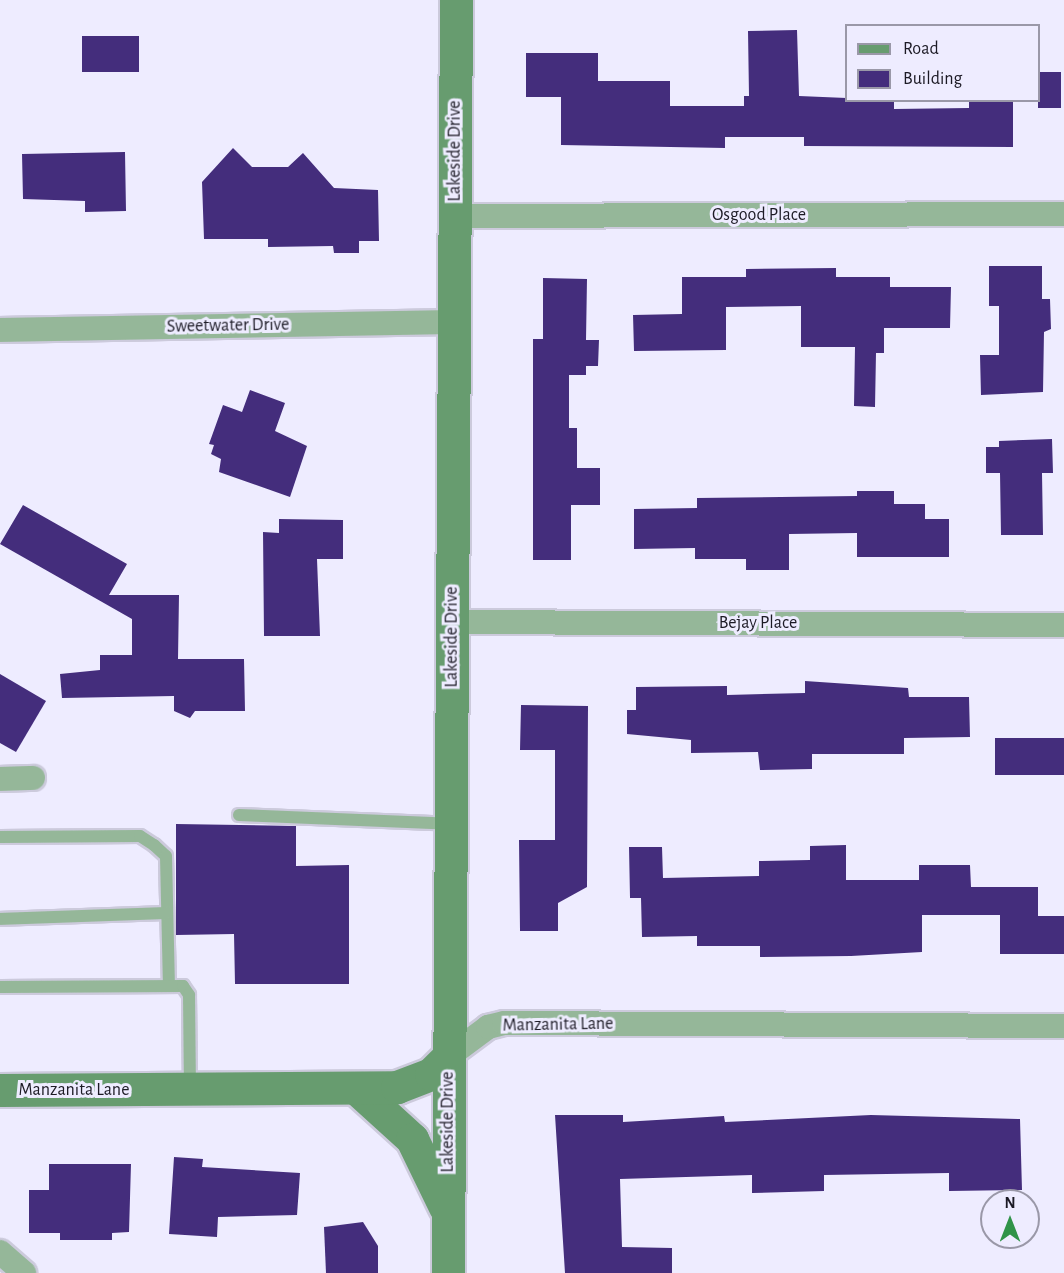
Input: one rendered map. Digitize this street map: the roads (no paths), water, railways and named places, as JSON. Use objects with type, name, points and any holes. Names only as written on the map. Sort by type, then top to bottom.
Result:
[{"type":"main road","name":"Lakeside Drive","points":[[448,1273],[456,0]]},
{"type":"main road","name":"Manzanita Lane","points":[[0,1090],[356,1088],[410,1084],[431,1074],[449,1056]]},
{"type":"main road","points":[[356,1088],[412,1139],[448,1213]]},
{"type":"street","name":"Osgood Place","points":[[454,216],[1064,214]]},
{"type":"street","name":"Sweetwater Drive","points":[[0,330],[455,322]]},
{"type":"street","name":"Bejay Place","points":[[452,622],[1064,625]]},
{"type":"street","points":[[0,779],[33,778]]},
{"type":"street","name":"Manzanita Lane","points":[[449,1056],[488,1027],[504,1023],[1064,1026]]},
{"type":"street","points":[[0,1252],[24,1273]]},
{"type":"lane","points":[[239,815],[451,824]]},
{"type":"lane","points":[[0,837],[140,836],[166,856],[169,986]]},
{"type":"lane","points":[[0,919],[167,913]]},
{"type":"lane","points":[[1,988],[183,986],[189,995],[190,1089]]}]
